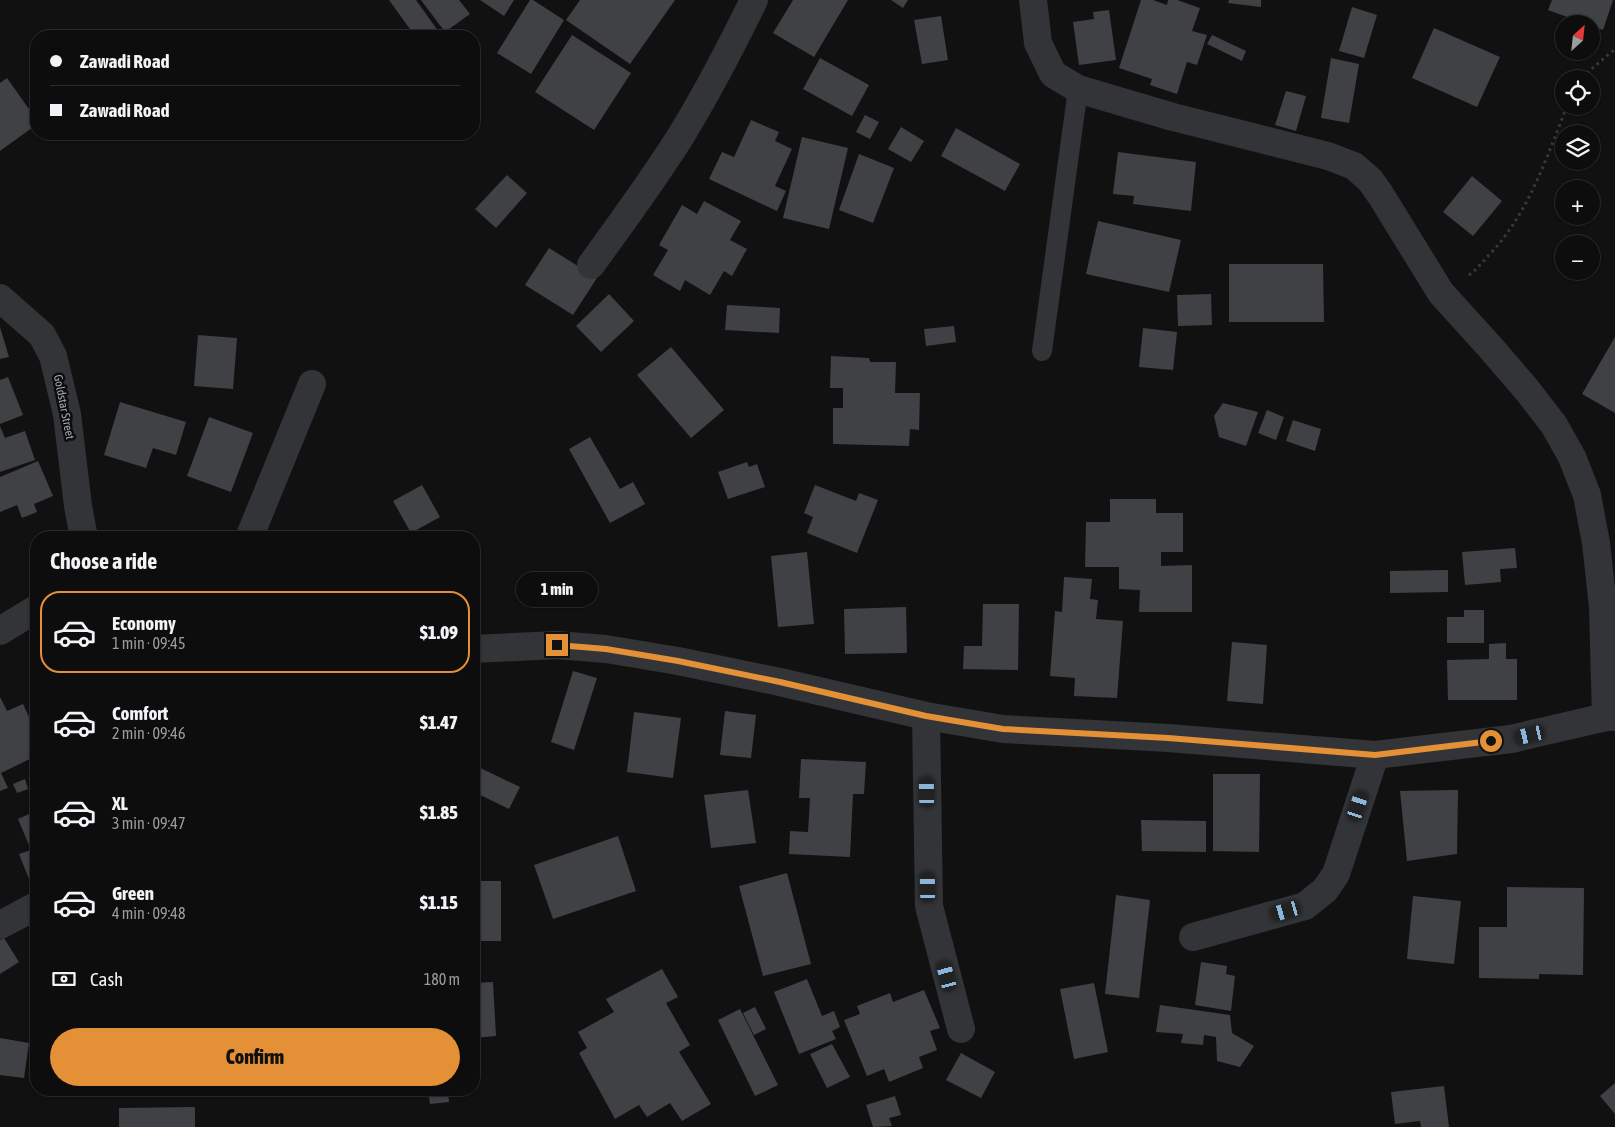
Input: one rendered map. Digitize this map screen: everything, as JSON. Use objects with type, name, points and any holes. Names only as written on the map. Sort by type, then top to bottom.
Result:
[{"type":"street","points":[[591,265],[657,173],[682,133],[706,92],[754,0]]},
{"type":"street","points":[[480,649],[557,645],[606,649],[678,661],[780,682],[926,716],[1003,729],[1168,738],[1375,755],[1510,739],[1610,717],[1596,543],[1587,495],[1572,458],[1554,425],[1490,347],[1441,293],[1370,180],[1354,166],[1328,156],[1173,117],[1078,89],[1053,74],[1038,43],[1033,0]]},
{"type":"street","name":"Goldstar Street","points":[[0,298],[42,335],[53,356],[67,414],[83,531]]},
{"type":"street","points":[[252,531],[312,384]]},
{"type":"street","points":[[0,631],[30,613]]},
{"type":"street","points":[[926,716],[929,906],[961,1029]]},
{"type":"street","points":[[1192,937],[1305,906],[1325,890],[1336,874],[1375,755]]},
{"type":"street","points":[[0,925],[30,909]]},
{"type":"lane","points":[[1042,352],[1078,89]]},
{"type":"path","points":[[1590,70],[1615,49]]},
{"type":"path","points":[[1441,293],[1472,273],[1498,246],[1525,207],[1563,115]]},
{"type":"building","points":[[389,0],[416,0],[437,30],[411,30]]},
{"type":"building","points":[[421,0],[459,0],[470,14],[448,30],[444,30]]},
{"type":"building","points":[[480,0],[514,0],[504,16]]},
{"type":"building","points":[[530,0],[533,0],[564,20],[531,74],[497,53]]},
{"type":"building","points":[[580,0],[675,0],[630,64],[566,20]]},
{"type":"building","points":[[793,0],[848,0],[814,57],[773,33]]},
{"type":"building","points":[[891,0],[908,0],[903,8]]},
{"type":"building","points":[[1141,0],[1153,0],[1167,5],[1168,0],[1177,0],[1200,8],[1192,31],[1207,35],[1197,65],[1187,62],[1177,94],[1150,85],[1152,79],[1119,68]]},
{"type":"building","points":[[1229,0],[1261,0],[1261,7],[1228,3]]},
{"type":"building","points":[[1552,0],[1613,0],[1603,30],[1600,29],[1600,15],[1562,15],[1548,10]]},
{"type":"building","points":[[1352,7],[1377,15],[1364,58],[1339,51]]},
{"type":"building","points":[[1109,10],[1116,60],[1079,65],[1073,22],[1094,19],[1093,12]]},
{"type":"building","points":[[941,16],[948,60],[922,64],[914,20]]},
{"type":"building","points":[[1434,28],[1500,57],[1477,107],[1412,78]]},
{"type":"building","points":[[572,35],[631,73],[594,130],[535,92]]},
{"type":"building","points":[[1212,35],[1246,51],[1242,61],[1207,44]]},
{"type":"building","points":[[820,58],[869,85],[852,116],[803,89]]},
{"type":"building","points":[[1331,58],[1359,64],[1349,123],[1321,118]]},
{"type":"building","points":[[7,78],[30,111],[30,129],[0,151],[0,83]]},
{"type":"building","points":[[1286,91],[1306,96],[1296,131],[1275,125]]},
{"type":"building","points":[[865,115],[879,122],[870,139],[856,132]]},
{"type":"building","points":[[751,120],[779,132],[775,141],[792,149],[775,186],[786,191],[777,211],[709,179],[722,152],[734,157]]},
{"type":"building","points":[[901,127],[924,141],[911,162],[888,149]]},
{"type":"building","points":[[956,128],[1020,164],[1005,191],[941,156]]},
{"type":"building","points":[[802,137],[848,148],[829,229],[783,218]]},
{"type":"building","points":[[1118,152],[1196,162],[1191,211],[1133,204],[1134,196],[1113,194]]},
{"type":"building","points":[[859,154],[894,168],[873,223],[839,210]]},
{"type":"building","points":[[507,175],[527,193],[496,228],[475,209]]},
{"type":"building","points":[[1472,176],[1502,201],[1473,236],[1443,212]]},
{"type":"building","points":[[704,201],[741,221],[730,240],[747,249],[732,276],[724,271],[710,295],[685,280],[680,291],[653,275],[668,250],[659,245],[682,205],[697,214]]},
{"type":"building","points":[[1098,221],[1181,240],[1169,292],[1086,274]]},
{"type":"building","points":[[549,248],[597,278],[573,315],[525,285]]},
{"type":"building","points":[[1229,264],[1323,264],[1324,322],[1229,322]]},
{"type":"building","points":[[609,294],[634,321],[601,352],[576,326]]},
{"type":"building","points":[[1211,294],[1212,325],[1178,326],[1177,295]]},
{"type":"building","points":[[727,305],[780,308],[779,333],[725,330]]},
{"type":"building","points":[[954,326],[956,342],[926,346],[924,329]]},
{"type":"building","points":[[0,327],[9,357],[0,359]]},
{"type":"building","points":[[1143,328],[1177,332],[1173,370],[1139,367]]},
{"type":"building","points":[[198,335],[237,338],[233,389],[194,386]]},
{"type":"building","points":[[1615,337],[1615,413],[1582,394]]},
{"type":"building","points":[[671,347],[724,410],[691,438],[637,375]]},
{"type":"building","points":[[831,356],[869,358],[870,362],[896,362],[895,393],[920,393],[919,430],[910,429],[909,446],[833,444],[833,408],[843,408],[843,388],[830,388]]},
{"type":"building","points":[[8,377],[23,415],[0,424],[0,380]]},
{"type":"building","points":[[120,402],[186,422],[176,455],[153,448],[146,468],[104,455]]},
{"type":"building","points":[[1223,403],[1258,412],[1246,446],[1219,437],[1214,416]]},
{"type":"building","points":[[1267,410],[1284,417],[1276,440],[1258,433]]},
{"type":"building","points":[[209,417],[253,433],[231,492],[187,476]]},
{"type":"building","points":[[1293,420],[1321,429],[1315,451],[1286,441]]},
{"type":"building","points":[[0,426],[5,438],[25,431],[35,460],[0,472]]},
{"type":"building","points":[[590,437],[620,489],[633,482],[645,504],[610,523],[569,449]]},
{"type":"building","points":[[38,461],[53,496],[34,504],[37,512],[22,518],[17,505],[0,512],[0,477]]},
{"type":"building","points":[[747,462],[749,467],[757,464],[765,487],[728,499],[718,472]]},
{"type":"building","points":[[422,485],[440,517],[415,531],[410,531],[393,501]]},
{"type":"building","points":[[815,485],[856,501],[859,493],[878,500],[857,553],[807,533],[813,517],[804,513]]},
{"type":"building","points":[[1110,499],[1156,499],[1156,513],[1183,513],[1183,552],[1161,552],[1161,566],[1192,565],[1192,612],[1139,612],[1140,590],[1119,589],[1119,567],[1085,567],[1086,522],[1110,522]]},
{"type":"building","points":[[1515,548],[1517,568],[1500,569],[1501,582],[1465,585],[1462,552]]},
{"type":"building","points":[[807,552],[814,624],[778,627],[771,556]]},
{"type":"building","points":[[1448,570],[1448,592],[1390,593],[1390,571]]},
{"type":"building","points":[[1064,577],[1092,579],[1090,599],[1098,600],[1096,619],[1123,621],[1117,698],[1074,696],[1075,678],[1050,676],[1055,611],[1062,612]]},
{"type":"building","points":[[983,604],[1019,604],[1018,670],[963,669],[964,646],[982,646]]},
{"type":"building","points":[[906,607],[907,653],[845,654],[844,609]]},
{"type":"building","points":[[1464,610],[1484,610],[1484,643],[1447,643],[1447,617],[1464,617]]},
{"type":"building","points":[[1232,642],[1267,645],[1263,704],[1227,701]]},
{"type":"building","points":[[1506,643],[1506,659],[1517,659],[1517,700],[1448,700],[1447,660],[1489,659],[1489,644]]},
{"type":"building","points":[[573,671],[597,678],[574,750],[551,742]]},
{"type":"building","points":[[0,697],[7,711],[23,704],[30,719],[30,759],[1,773],[8,788],[0,791]]},
{"type":"building","points":[[725,711],[756,715],[751,758],[720,755]]},
{"type":"building","points":[[634,712],[681,718],[673,778],[627,772]]},
{"type":"building","points":[[801,759],[866,762],[864,794],[853,794],[850,857],[789,854],[790,831],[808,832],[810,798],[799,798]]},
{"type":"building","points":[[480,768],[520,787],[509,809],[480,795]]},
{"type":"building","points":[[1213,774],[1260,774],[1259,852],[1213,851]]},
{"type":"building","points":[[25,779],[28,789],[17,793],[13,784]]},
{"type":"building","points":[[748,790],[756,843],[711,848],[704,795]]},
{"type":"building","points":[[1458,790],[1457,854],[1407,861],[1400,791]]},
{"type":"building","points":[[30,814],[30,848],[18,819]]},
{"type":"building","points":[[1141,820],[1206,821],[1206,852],[1142,851]]},
{"type":"building","points":[[618,836],[636,891],[553,919],[534,865]]},
{"type":"building","points":[[30,850],[29,879],[19,854]]},
{"type":"building","points":[[787,873],[811,964],[763,976],[739,886]]},
{"type":"building","points":[[480,881],[501,881],[501,941],[480,941]]},
{"type":"building","points":[[1507,887],[1584,888],[1583,975],[1539,974],[1539,979],[1479,978],[1479,927],[1507,927]]},
{"type":"building","points":[[1116,895],[1150,900],[1139,998],[1105,994]]},
{"type":"building","points":[[1413,896],[1461,901],[1454,964],[1407,959]]},
{"type":"building","points":[[4,938],[19,962],[0,974],[0,940]]},
{"type":"building","points":[[1201,962],[1227,966],[1226,974],[1235,976],[1231,1011],[1195,1005]]},
{"type":"building","points":[[662,969],[678,997],[666,1003],[690,1045],[679,1052],[711,1104],[682,1121],[670,1103],[647,1117],[639,1105],[615,1119],[579,1053],[587,1048],[578,1032],[614,1012],[606,999]]},
{"type":"building","points":[[807,979],[822,1016],[834,1011],[840,1027],[832,1031],[836,1039],[799,1054],[774,992]]},
{"type":"building","points":[[493,982],[496,1036],[480,1037],[480,983]]},
{"type":"building","points":[[1094,983],[1108,1052],[1074,1059],[1060,989]]},
{"type":"building","points":[[924,990],[940,1028],[930,1031],[937,1050],[919,1057],[923,1068],[889,1082],[884,1069],[867,1076],[844,1020],[860,1014],[857,1006],[890,993],[893,1002]]},
{"type":"building","points":[[1160,1005],[1230,1015],[1232,1033],[1254,1046],[1240,1067],[1217,1061],[1216,1037],[1204,1035],[1203,1045],[1181,1043],[1183,1034],[1156,1032]]},
{"type":"building","points":[[755,1007],[766,1029],[754,1035],[743,1013]]},
{"type":"building","points":[[740,1009],[778,1085],[755,1096],[718,1020]]},
{"type":"building","points":[[0,1038],[29,1043],[24,1078],[0,1075]]},
{"type":"building","points":[[832,1044],[850,1077],[827,1088],[810,1054]]},
{"type":"building","points":[[961,1053],[995,1072],[981,1098],[946,1080]]},
{"type":"building","points":[[1615,1083],[1615,1114],[1600,1096]]},
{"type":"building","points":[[1444,1086],[1449,1127],[1421,1127],[1420,1121],[1395,1124],[1391,1092]]},
{"type":"building","points":[[429,1096],[448,1096],[449,1102],[430,1104]]},
{"type":"building","points":[[895,1096],[901,1115],[889,1118],[892,1126],[873,1127],[866,1105]]},
{"type":"building","points":[[195,1107],[195,1127],[119,1127],[119,1108]]},
{"type":"route","points":[[557,645],[606,649],[678,661],[780,682],[926,716],[1003,729],[1168,738],[1375,755],[1491,741]]}]
